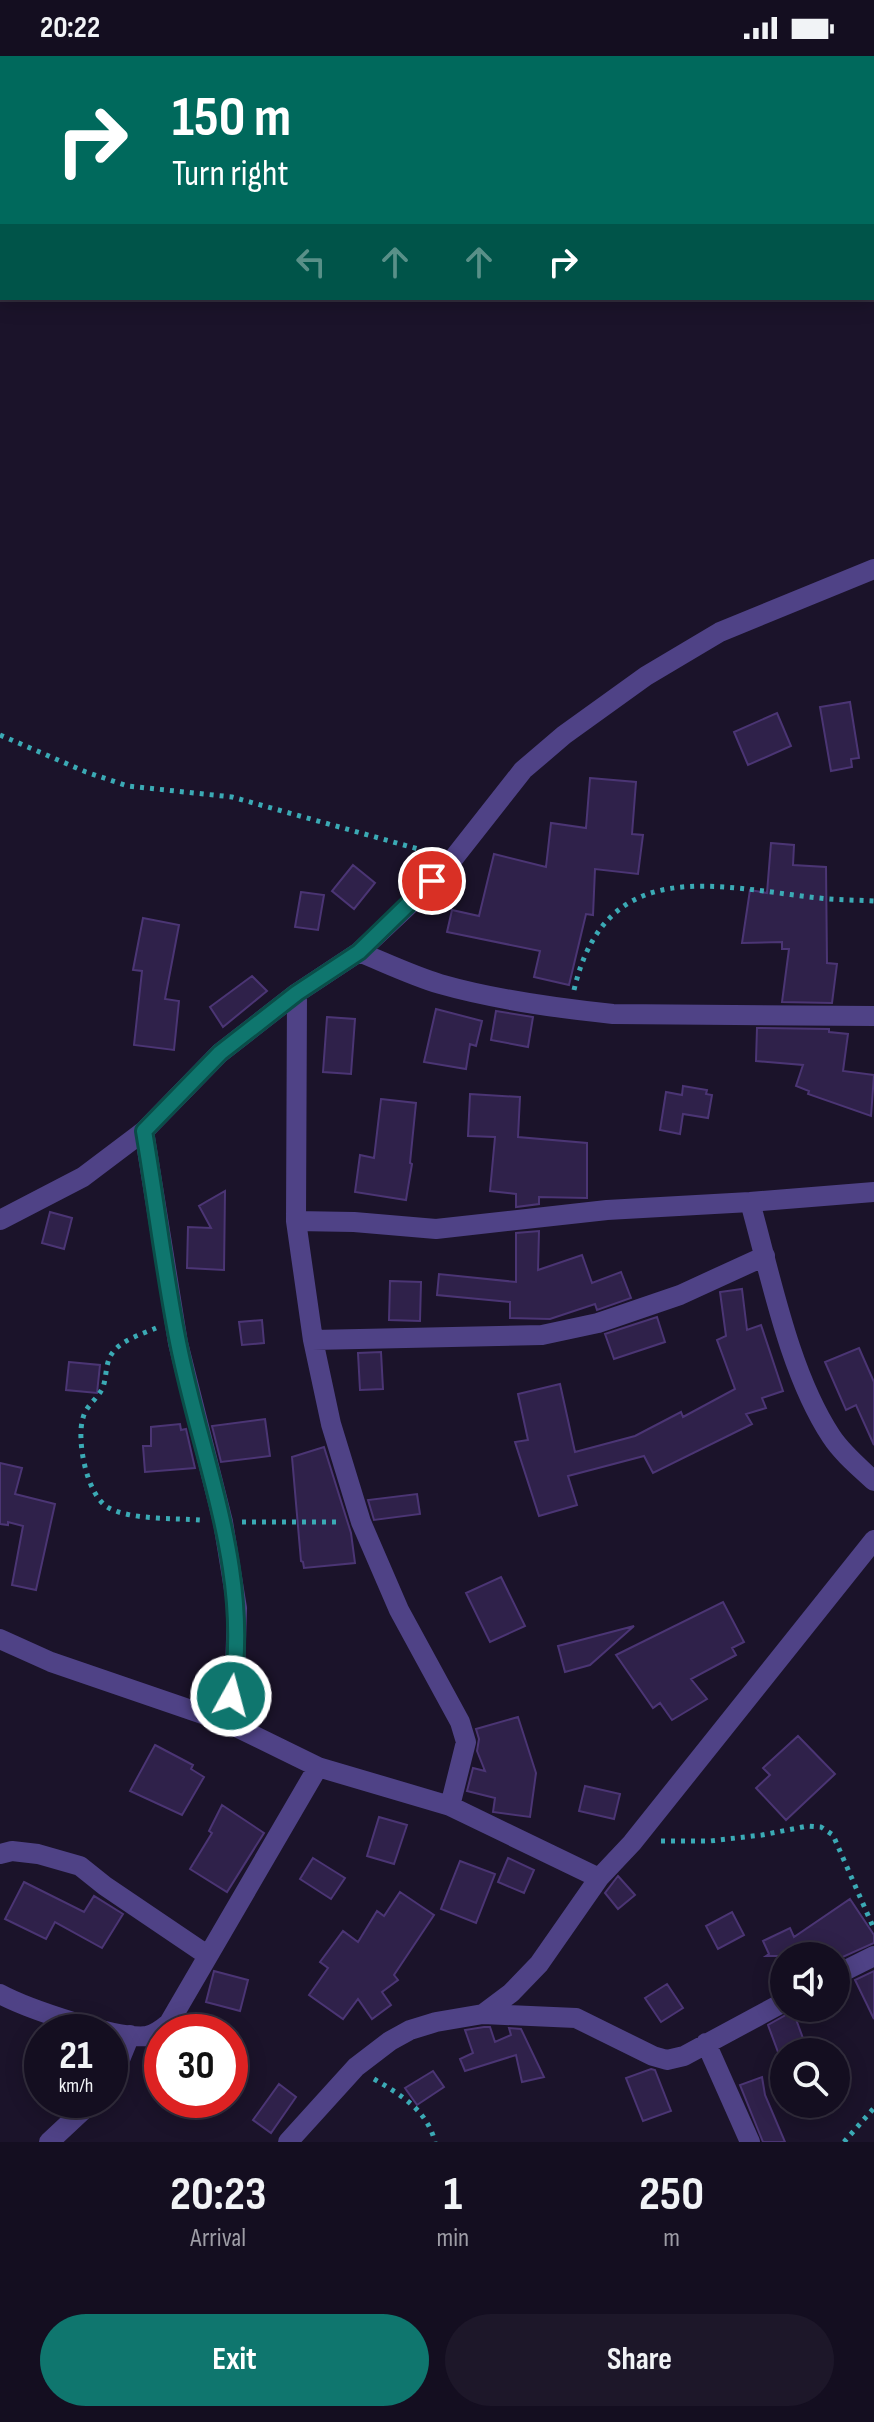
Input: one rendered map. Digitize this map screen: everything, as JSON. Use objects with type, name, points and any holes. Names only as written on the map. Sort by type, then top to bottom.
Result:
[{"type":"street","points":[[0,1220],[83,1177],[144,1131],[220,1053],[297,993],[359,952],[453,859],[523,770],[564,735],[646,676],[720,632],[874,569]]},
{"type":"street","points":[[359,952],[439,984],[498,998],[569,1009],[613,1014],[874,1016]]},
{"type":"street","points":[[297,993],[296,1221],[313,1340],[331,1424],[361,1522],[399,1610],[460,1722],[466,1742],[450,1806]]},
{"type":"street","points":[[144,1131],[174,1320],[223,1522],[237,1608],[235,1671],[226,1722]]},
{"type":"street","points":[[296,1221],[436,1229],[607,1210],[874,1192]]},
{"type":"street","points":[[750,1202],[796,1360],[814,1407],[834,1440],[874,1481]]},
{"type":"street","points":[[313,1340],[542,1335],[598,1323],[680,1295],[765,1256]]},
{"type":"street","points":[[483,2014],[511,1993],[539,1964],[599,1878],[632,1843],[874,1540]]},
{"type":"street","points":[[0,1639],[51,1662],[226,1722],[318,1767],[450,1806],[599,1878]]},
{"type":"street","points":[[0,1994],[30,2008],[130,2035],[146,2036],[158,2032],[169,2023],[318,1767]]},
{"type":"street","points":[[0,1854],[12,1851],[38,1854],[80,1866],[207,1955]]},
{"type":"street","points":[[850,1968],[874,1956]]},
{"type":"street","points":[[288,2142],[356,2067],[390,2041],[410,2030],[436,2022],[483,2014],[576,2018],[667,2060],[684,2056],[770,2009]]},
{"type":"street","points":[[128,2040],[130,2035]]},
{"type":"street","points":[[706,2043],[750,2142]]},
{"type":"street","points":[[49,2142],[75,2118]]},
{"type":"path","points":[[0,735],[86,772],[128,786],[232,797],[453,859]]},
{"type":"path","points":[[569,1009],[577,975],[602,926],[643,894],[677,885],[874,901]]},
{"type":"path","points":[[174,1320],[127,1341],[113,1352],[103,1387],[83,1417],[80,1438],[83,1459],[94,1490],[107,1508],[130,1514],[223,1522],[361,1522]]},
{"type":"path","points":[[632,1843],[710,1841],[808,1826],[821,1827],[833,1835],[874,1929]]},
{"type":"path","points":[[356,2067],[421,2112],[432,2129],[435,2142]]},
{"type":"path","points":[[844,2142],[874,2108]]},
{"type":"building","points":[[850,702],[859,758],[851,759],[852,767],[831,771],[820,707]]},
{"type":"building","points":[[777,713],[791,746],[748,765],[734,732]]},
{"type":"building","points":[[590,778],[636,782],[632,834],[643,835],[638,874],[595,869],[593,915],[586,914],[569,985],[534,977],[540,951],[447,932],[452,910],[479,916],[494,854],[546,867],[551,823],[586,828]]},
{"type":"building","points":[[771,843],[794,845],[793,865],[826,867],[827,963],[837,964],[832,1003],[782,1002],[789,949],[782,949],[782,942],[742,943],[750,890],[767,893]]},
{"type":"building","points":[[353,865],[375,883],[354,909],[332,891]]},
{"type":"building","points":[[301,892],[324,895],[318,930],[295,927]]},
{"type":"building","points":[[143,918],[179,925],[165,999],[179,1001],[174,1050],[134,1045],[142,971],[133,970]]},
{"type":"building","points":[[252,976],[267,991],[223,1027],[210,1007]]},
{"type":"building","points":[[436,1009],[482,1021],[476,1046],[470,1044],[466,1069],[424,1062]]},
{"type":"building","points":[[496,1011],[533,1017],[528,1047],[491,1040]]},
{"type":"building","points":[[327,1017],[355,1019],[351,1074],[323,1072]]},
{"type":"building","points":[[757,1028],[829,1029],[829,1032],[848,1034],[843,1071],[874,1075],[871,1116],[808,1094],[809,1091],[796,1086],[803,1065],[756,1061]]},
{"type":"building","points":[[683,1086],[707,1090],[706,1094],[712,1095],[708,1118],[683,1114],[680,1134],[660,1130],[666,1092],[682,1095]]},
{"type":"building","points":[[470,1094],[520,1097],[518,1137],[587,1143],[587,1198],[539,1197],[539,1204],[516,1207],[516,1194],[490,1191],[495,1137],[468,1136]]},
{"type":"building","points":[[381,1099],[416,1103],[406,1200],[355,1192],[360,1155],[374,1158]]},
{"type":"building","points":[[225,1191],[224,1270],[187,1268],[188,1227],[211,1228],[199,1206]]},
{"type":"building","points":[[50,1212],[72,1218],[64,1249],[42,1243]]},
{"type":"building","points":[[539,1231],[538,1270],[582,1255],[592,1283],[621,1272],[631,1298],[597,1310],[595,1304],[550,1319],[510,1318],[510,1302],[437,1295],[439,1274],[516,1282],[516,1233]]},
{"type":"building","points":[[390,1281],[421,1282],[420,1321],[389,1320]]},
{"type":"building","points":[[742,1289],[747,1330],[761,1325],[783,1391],[762,1398],[766,1408],[746,1414],[752,1424],[653,1473],[644,1456],[568,1476],[577,1505],[539,1516],[515,1442],[528,1440],[518,1394],[560,1384],[575,1452],[635,1436],[681,1412],[683,1417],[735,1389],[717,1340],[726,1336],[720,1292]]},
{"type":"building","points":[[657,1317],[665,1342],[614,1359],[605,1334]]},
{"type":"building","points":[[262,1320],[264,1343],[242,1345],[239,1322]]},
{"type":"building","points":[[859,1348],[874,1382],[874,1445],[856,1405],[846,1410],[825,1362]]},
{"type":"building","points":[[381,1352],[383,1389],[360,1390],[358,1353]]},
{"type":"building","points":[[69,1362],[100,1365],[97,1393],[66,1390]]},
{"type":"building","points":[[265,1419],[270,1456],[221,1462],[212,1426]]},
{"type":"building","points":[[180,1424],[181,1430],[186,1429],[195,1468],[145,1472],[143,1446],[151,1446],[151,1427]]},
{"type":"building","points":[[324,1447],[351,1533],[355,1563],[304,1568],[292,1457]]},
{"type":"building","points":[[0,1463],[22,1468],[15,1494],[55,1504],[36,1590],[12,1585],[23,1526],[8,1522],[8,1525],[0,1524]]},
{"type":"building","points":[[417,1494],[420,1514],[374,1520],[368,1500]]},
{"type":"building","points":[[501,1577],[525,1626],[490,1642],[466,1593]]},
{"type":"building","points":[[723,1602],[744,1642],[732,1648],[736,1655],[691,1679],[707,1699],[672,1720],[660,1703],[653,1708],[616,1655]]},
{"type":"building","points":[[634,1626],[590,1665],[565,1672],[558,1646]]},
{"type":"building","points":[[518,1717],[536,1773],[530,1817],[493,1812],[495,1798],[467,1791],[473,1768],[485,1771],[477,1751],[479,1739],[476,1729]]},
{"type":"building","points":[[798,1736],[835,1774],[786,1820],[756,1788],[770,1775],[763,1768]]},
{"type":"building","points":[[155,1745],[193,1765],[191,1769],[204,1777],[182,1815],[130,1791]]},
{"type":"building","points":[[585,1786],[620,1794],[614,1819],[579,1811]]},
{"type":"building","points":[[222,1805],[264,1833],[227,1892],[190,1869],[212,1833],[209,1831]]},
{"type":"building","points":[[379,1817],[407,1825],[394,1864],[367,1856]]},
{"type":"building","points":[[313,1858],[345,1878],[331,1899],[300,1879]]},
{"type":"building","points":[[508,1858],[534,1870],[524,1893],[498,1882]]},
{"type":"building","points":[[460,1861],[495,1874],[476,1923],[441,1909]]},
{"type":"building","points":[[618,1876],[635,1895],[618,1909],[605,1893]]},
{"type":"building","points":[[24,1882],[84,1912],[94,1896],[123,1914],[102,1948],[55,1922],[46,1939],[5,1919]]},
{"type":"building","points":[[400,1892],[434,1915],[394,1975],[398,1980],[382,1992],[391,2005],[372,2019],[358,1999],[343,2019],[309,1995],[328,1968],[320,1962],[343,1931],[358,1942],[377,1911],[384,1916]]},
{"type":"building","points":[[850,1899],[874,1935],[874,1943],[850,1954],[850,1942],[770,1942],[770,1956],[766,1956],[769,1954],[763,1941],[790,1928],[794,1937]]},
{"type":"building","points":[[732,1912],[744,1935],[718,1949],[706,1926]]},
{"type":"building","points":[[214,1971],[248,1980],[240,2011],[206,2002]]},
{"type":"building","points":[[874,1971],[874,2019],[855,1980]]},
{"type":"building","points":[[667,1984],[683,2008],[661,2022],[645,1998]]},
{"type":"building","points":[[773,2022],[797,2022],[803,2038],[773,2038],[768,2025]]},
{"type":"building","points":[[490,2027],[495,2042],[511,2035],[509,2028],[521,2029],[544,2077],[522,2082],[516,2055],[465,2071],[460,2059],[473,2053],[465,2030]]},
{"type":"building","points":[[655,2070],[671,2111],[643,2121],[626,2078]]},
{"type":"building","points":[[433,2071],[444,2087],[417,2105],[405,2088]]},
{"type":"building","points":[[762,2077],[770,2118],[775,2118],[785,2142],[763,2142],[740,2085]]},
{"type":"building","points":[[279,2084],[296,2097],[271,2133],[253,2120]]},
{"type":"route","points":[[231,1696],[237,1608],[223,1522],[178,1343],[144,1131],[220,1053],[297,993],[359,952],[432,881]]}]
